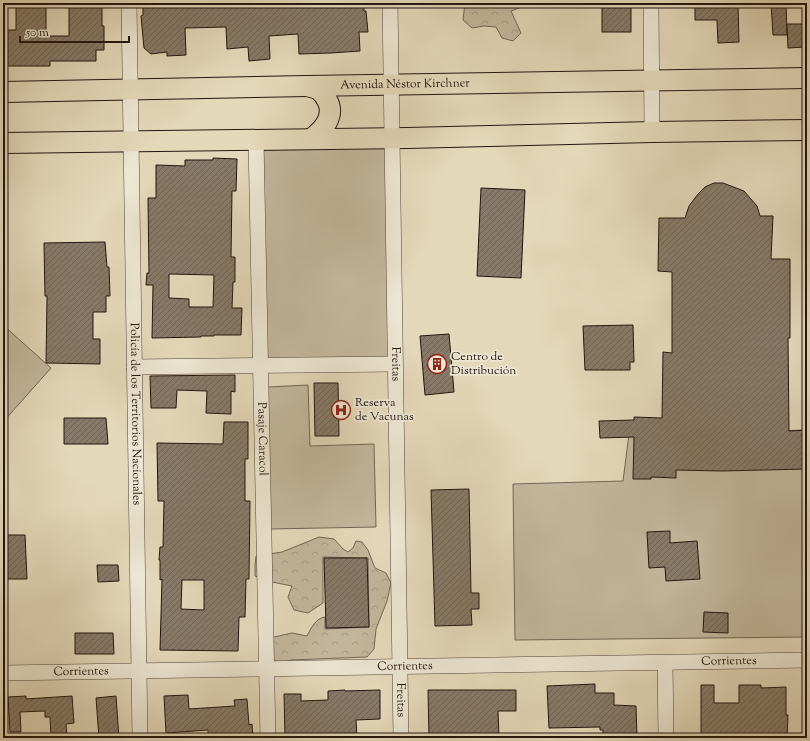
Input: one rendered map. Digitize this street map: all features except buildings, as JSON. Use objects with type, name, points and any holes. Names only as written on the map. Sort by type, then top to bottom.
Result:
[{"type":"main road","name":"Avenida Néstor Kirchner","points":[[3,92],[307,86],[651,82],[807,78]]},
{"type":"main road","points":[[307,86],[319,90],[330,105],[330,114],[327,122],[320,132],[311,139]]},
{"type":"main road","points":[[3,143],[392,138],[807,130]]},
{"type":"street","name":"Policía de los Territorios Nacionales","points":[[129,3],[140,738]]},
{"type":"street","name":"Freitas","points":[[390,3],[401,738]]},
{"type":"street","points":[[651,3],[652,132]]},
{"type":"street","name":"Pasaje Caracol","points":[[256,140],[268,738]]},
{"type":"street","points":[[134,367],[396,364]]},
{"type":"street","name":"Corrientes","points":[[3,673],[807,660]]},
{"type":"street","points":[[665,663],[666,738]]},
{"type":"green space","points":[[465,3],[523,3],[522,7],[511,11],[521,33],[513,41],[502,38],[496,27],[484,26],[472,28],[463,20]]},
{"type":"green space","points":[[387,142],[390,359],[264,361],[260,143]]},
{"type":"green space","points":[[3,325],[51,368],[3,422]]},
{"type":"green space","points":[[308,385],[310,446],[374,444],[376,527],[269,529],[268,387]]},
{"type":"green space","points":[[807,430],[807,637],[515,640],[513,484],[623,481],[629,434]]},
{"type":"green space","points":[[319,537],[334,539],[343,549],[348,552],[353,548],[356,541],[362,542],[368,550],[375,568],[386,573],[391,583],[387,601],[376,629],[374,649],[367,657],[291,660],[273,666],[270,638],[292,633],[307,636],[316,621],[325,617],[325,629],[369,627],[368,558],[323,557],[323,603],[308,613],[294,610],[288,597],[292,586],[272,582],[255,576],[256,556],[282,552]]},
{"type":"place","name":"Centro de Distribución","points":[[437,364]]},
{"type":"place","name":"Reserva de Vacunas","points":[[341,410]]}]
